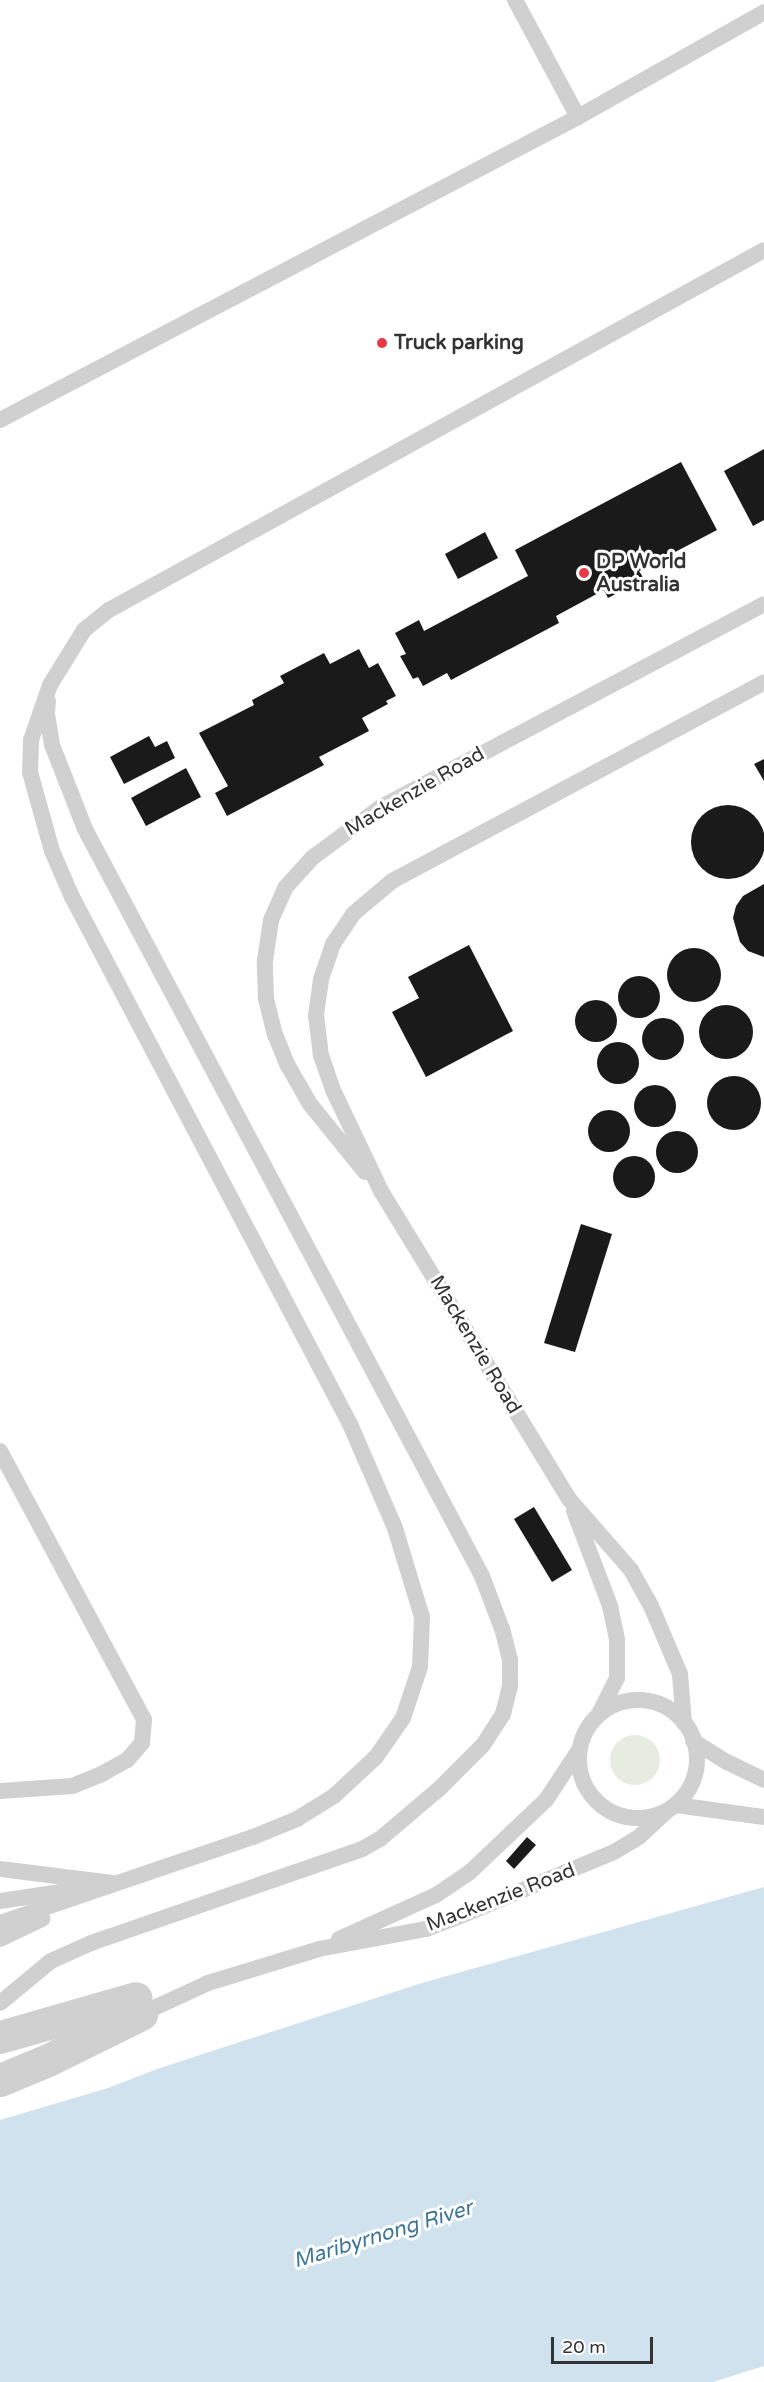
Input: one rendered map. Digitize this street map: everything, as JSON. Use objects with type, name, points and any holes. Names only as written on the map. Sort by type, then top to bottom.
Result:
[{"type":"street","name":"Mackenzie Road","points":[[0,2037],[139,2006]]},
{"type":"street","name":"Mackenzie Road","points":[[2,2074],[139,2006]]},
{"type":"lane","points":[[515,0],[578,117]]},
{"type":"lane","points":[[0,420],[578,117],[764,12]]},
{"type":"lane","points":[[0,1923],[297,1819],[334,1796],[376,1757],[403,1718],[420,1667],[422,1617],[395,1528],[350,1424],[72,897],[52,851],[30,772],[31,740],[50,685],[84,630],[109,610],[764,250]]},
{"type":"lane","name":"Mackenzie Road","points":[[381,1191],[310,1104],[287,1065],[275,1035],[266,998],[265,961],[271,920],[285,888],[312,858],[381,807],[764,604]]},
{"type":"lane","name":"Mackenzie Road","points":[[684,1723],[680,1674],[651,1606],[631,1570],[569,1499],[381,1191],[333,1090],[321,1056],[316,1016],[321,978],[333,944],[353,914],[392,881],[764,682]]},
{"type":"lane","points":[[0,2003],[51,1961],[91,1943],[362,1849],[380,1839],[439,1789],[483,1745],[503,1714],[510,1685],[510,1660],[502,1629],[482,1576],[85,829],[52,745],[47,712],[50,685]]},
{"type":"lane","points":[[0,1451],[144,1720],[142,1743],[127,1760],[102,1774],[72,1786],[0,1791]]},
{"type":"lane","name":"Mackenzie Road","points":[[569,1499],[610,1606],[617,1640],[617,1678],[598,1715]]},
{"type":"lane","points":[[642,1700],[672,1711],[684,1723],[693,1741],[697,1758],[694,1775],[687,1791],[671,1808],[649,1817],[630,1818],[612,1812],[596,1801],[585,1786],[579,1768],[580,1749],[586,1731],[598,1715],[618,1704],[642,1700]]},
{"type":"lane","points":[[693,1741],[727,1762],[764,1780]]},
{"type":"lane","name":"Mackenzie Road","points":[[319,1949],[436,1895],[470,1872],[546,1800],[580,1749]]},
{"type":"lane","points":[[671,1808],[764,1816]]},
{"type":"lane","name":"Mackenzie Road","points":[[139,2006],[319,1949],[426,1929],[614,1852],[639,1837],[671,1808]]},
{"type":"lane","points":[[0,1869],[116,1884]]},
{"type":"lane","points":[[0,1891],[116,1884]]},
{"type":"lane","points":[[0,1901],[116,1884]]},
{"type":"lane","points":[[0,1913],[116,1884]]},
{"type":"lane","points":[[0,1938],[116,1884]]},
{"type":"shaded area","points":[[635,1735],[644,1737],[655,1746],[660,1760],[658,1769],[649,1780],[635,1785],[626,1783],[615,1774],[610,1760],[612,1751],[621,1740]]},
{"type":"water","name":"Maribyrnong River","points":[[764,1887],[764,2366],[713,2382],[0,2382],[0,2120],[108,2088],[157,2069],[422,1983]]},
{"type":"building","points":[[764,449],[764,520],[753,526],[724,471]]},
{"type":"building","name":"DP World Australia","points":[[681,462],[717,530],[639,571],[644,579],[608,598],[604,590],[556,616],[559,623],[451,680],[447,673],[423,686],[418,677],[413,679],[400,656],[406,654],[395,633],[419,620],[424,631],[528,576],[515,550]]},
{"type":"building","points":[[485,532],[498,558],[458,579],[445,554]]},
{"type":"building","points":[[359,649],[369,668],[378,663],[396,696],[386,701],[388,704],[362,718],[369,731],[319,757],[324,765],[227,816],[215,793],[228,786],[199,733],[254,705],[252,700],[284,683],[280,676],[324,653],[330,664]]},
{"type":"building","points":[[149,736],[155,747],[167,741],[175,758],[124,784],[110,757]]},
{"type":"building","points":[[764,759],[764,781],[754,764]]},
{"type":"building","points":[[186,768],[201,797],[146,826],[131,798]]},
{"type":"building","points":[[728,805],[749,811],[759,821],[765,842],[759,863],[749,873],[728,879],[707,873],[697,863],[691,842],[697,821],[707,811]]},
{"type":"building","points":[[764,884],[764,957],[748,951],[740,942],[733,918],[736,906],[743,896]]},
{"type":"building","points":[[469,945],[513,1031],[426,1077],[392,1012],[419,998],[408,977]]},
{"type":"building","points":[[694,948],[704,950],[713,956],[719,965],[721,975],[719,985],[713,994],[704,1000],[694,1002],[684,1000],[675,994],[669,985],[667,975],[669,965],[675,956],[684,950]]},
{"type":"building","points":[[639,976],[647,977],[654,982],[659,989],[659,1005],[654,1012],[647,1017],[639,1018],[631,1017],[624,1012],[619,1005],[618,997],[619,989],[624,982],[631,977]]},
{"type":"building","points":[[596,1000],[604,1001],[611,1006],[616,1013],[616,1029],[611,1036],[604,1041],[596,1042],[588,1041],[581,1036],[576,1029],[575,1021],[576,1013],[581,1006],[588,1001]]},
{"type":"building","points":[[726,1005],[736,1007],[745,1013],[751,1022],[753,1032],[751,1042],[745,1051],[736,1057],[726,1059],[716,1057],[707,1051],[701,1042],[699,1032],[701,1022],[707,1013],[716,1007]]},
{"type":"building","points":[[663,1018],[671,1019],[678,1024],[683,1031],[683,1047],[678,1054],[671,1059],[663,1060],[655,1059],[648,1054],[643,1047],[642,1039],[643,1031],[648,1024],[655,1019]]},
{"type":"building","points":[[618,1042],[626,1043],[633,1048],[638,1055],[638,1071],[633,1078],[626,1083],[618,1084],[610,1083],[603,1078],[598,1071],[597,1063],[598,1055],[603,1048],[610,1043]]},
{"type":"building","points":[[734,1076],[744,1078],[753,1084],[759,1093],[761,1103],[759,1113],[753,1122],[744,1128],[734,1130],[724,1128],[715,1122],[709,1113],[707,1103],[709,1093],[715,1084],[724,1078]]},
{"type":"building","points":[[655,1085],[663,1086],[670,1091],[675,1098],[675,1114],[670,1121],[663,1126],[655,1127],[647,1126],[640,1121],[635,1114],[634,1106],[635,1098],[640,1091],[647,1086]]},
{"type":"building","points":[[609,1110],[617,1111],[624,1116],[629,1123],[629,1139],[624,1146],[617,1151],[609,1152],[601,1151],[594,1146],[589,1139],[588,1131],[589,1123],[594,1116],[601,1111]]},
{"type":"building","points":[[677,1131],[685,1132],[692,1137],[697,1144],[697,1160],[692,1167],[685,1172],[677,1173],[669,1172],[662,1167],[657,1160],[656,1152],[657,1144],[662,1137],[669,1132]]},
{"type":"building","points":[[634,1156],[642,1157],[649,1162],[654,1169],[654,1185],[649,1192],[642,1197],[634,1198],[626,1197],[619,1192],[614,1185],[613,1177],[614,1169],[619,1162],[626,1157]]},
{"type":"building","points":[[581,1224],[612,1234],[575,1352],[544,1343]]},
{"type":"building","points":[[534,1507],[572,1570],[552,1582],[514,1519]]},
{"type":"building","points":[[527,1837],[536,1845],[514,1869],[506,1861]]},
{"type":"place","name":"Truck parking","points":[[382,343]]},
{"type":"place","name":"DP World Australia","points":[[584,573]]}]
